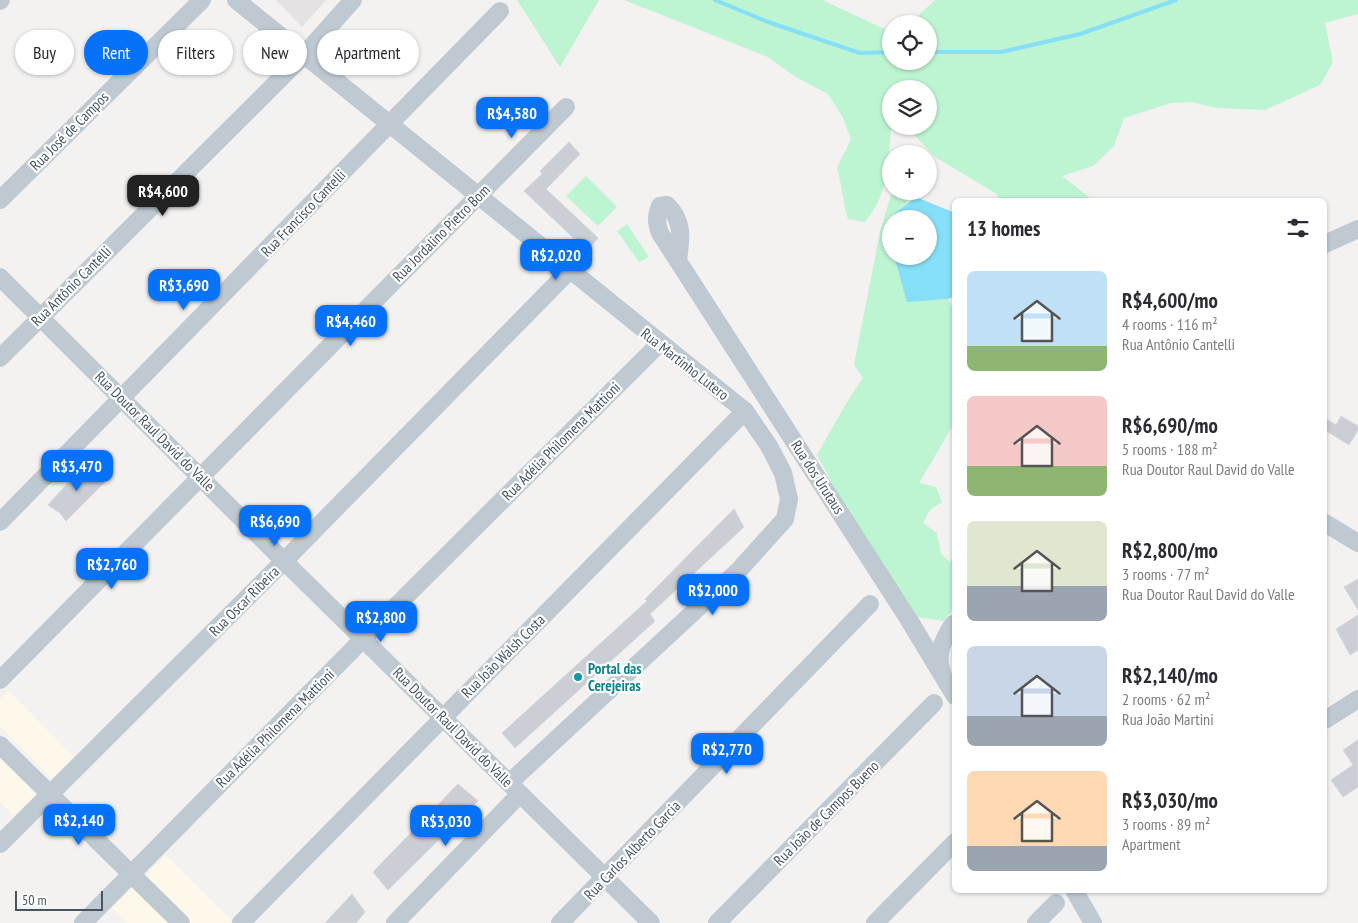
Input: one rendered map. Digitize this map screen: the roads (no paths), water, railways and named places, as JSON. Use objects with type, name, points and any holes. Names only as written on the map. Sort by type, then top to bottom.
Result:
[{"type":"street","name":"Rua José de Campos","points":[[0,200],[202,0]]},
{"type":"street","name":"Rua Martinho Lutero","points":[[236,0],[274,30]]},
{"type":"street","name":"Rua Antônio Cantelli","points":[[307,51],[353,0]]},
{"type":"street","name":"Rua Francisco Cantelli","points":[[0,522],[500,11]]},
{"type":"street","name":"Rua Martinho Lutero","points":[[307,56],[479,194],[659,344],[745,411],[769,446],[783,473],[789,499],[785,519],[739,570],[514,788],[395,923]]},
{"type":"street","name":"Rua Antônio Cantelli","points":[[0,358],[283,75]]},
{"type":"street","name":"Rua Jordalino Pietro Bom","points":[[0,680],[566,106]]},
{"type":"street","points":[[1327,243],[1358,229]]},
{"type":"street","name":"Rua dos Urutaus","points":[[678,260],[910,620],[952,691]]},
{"type":"street","name":"Rua Oscar Ribeira","points":[[0,844],[284,561],[569,270]]},
{"type":"street","name":"Rua Doutor Raul David do Valle","points":[[0,277],[284,561],[651,923]]},
{"type":"street","name":"Rua Adélia Philomena Mattioni","points":[[83,923],[363,639],[659,344]]},
{"type":"street","name":"Rua João Walsh Costa","points":[[241,923],[745,411]]},
{"type":"street","points":[[1327,523],[1358,542]]},
{"type":"street","name":"Rua Carlos Alberto Garcia","points":[[560,923],[870,604]]},
{"type":"street","points":[[910,620],[918,630],[927,632],[939,631],[952,623]]},
{"type":"street","points":[[944,679],[938,662],[941,649],[952,626]]},
{"type":"street","points":[[1327,719],[1358,699]]},
{"type":"street","name":"Rua João de Campos Bueno","points":[[717,923],[934,703]]},
{"type":"street","points":[[0,745],[180,923]]},
{"type":"street","points":[[876,923],[952,845]]},
{"type":"street","points":[[1076,893],[1093,923]]},
{"type":"street","points":[[1036,923],[1056,902]]},
{"type":"water","points":[[912,200],[923,200],[952,212],[952,297],[907,302],[897,265],[937,265],[937,210],[899,210]]},
{"type":"waterway","points":[[715,0],[768,22],[860,53],[882,52]]},
{"type":"waterway","points":[[937,52],[1001,52],[1080,34],[1176,0]]},
{"type":"place","name":"Portal das Cerejeiras","points":[[578,677]]}]
